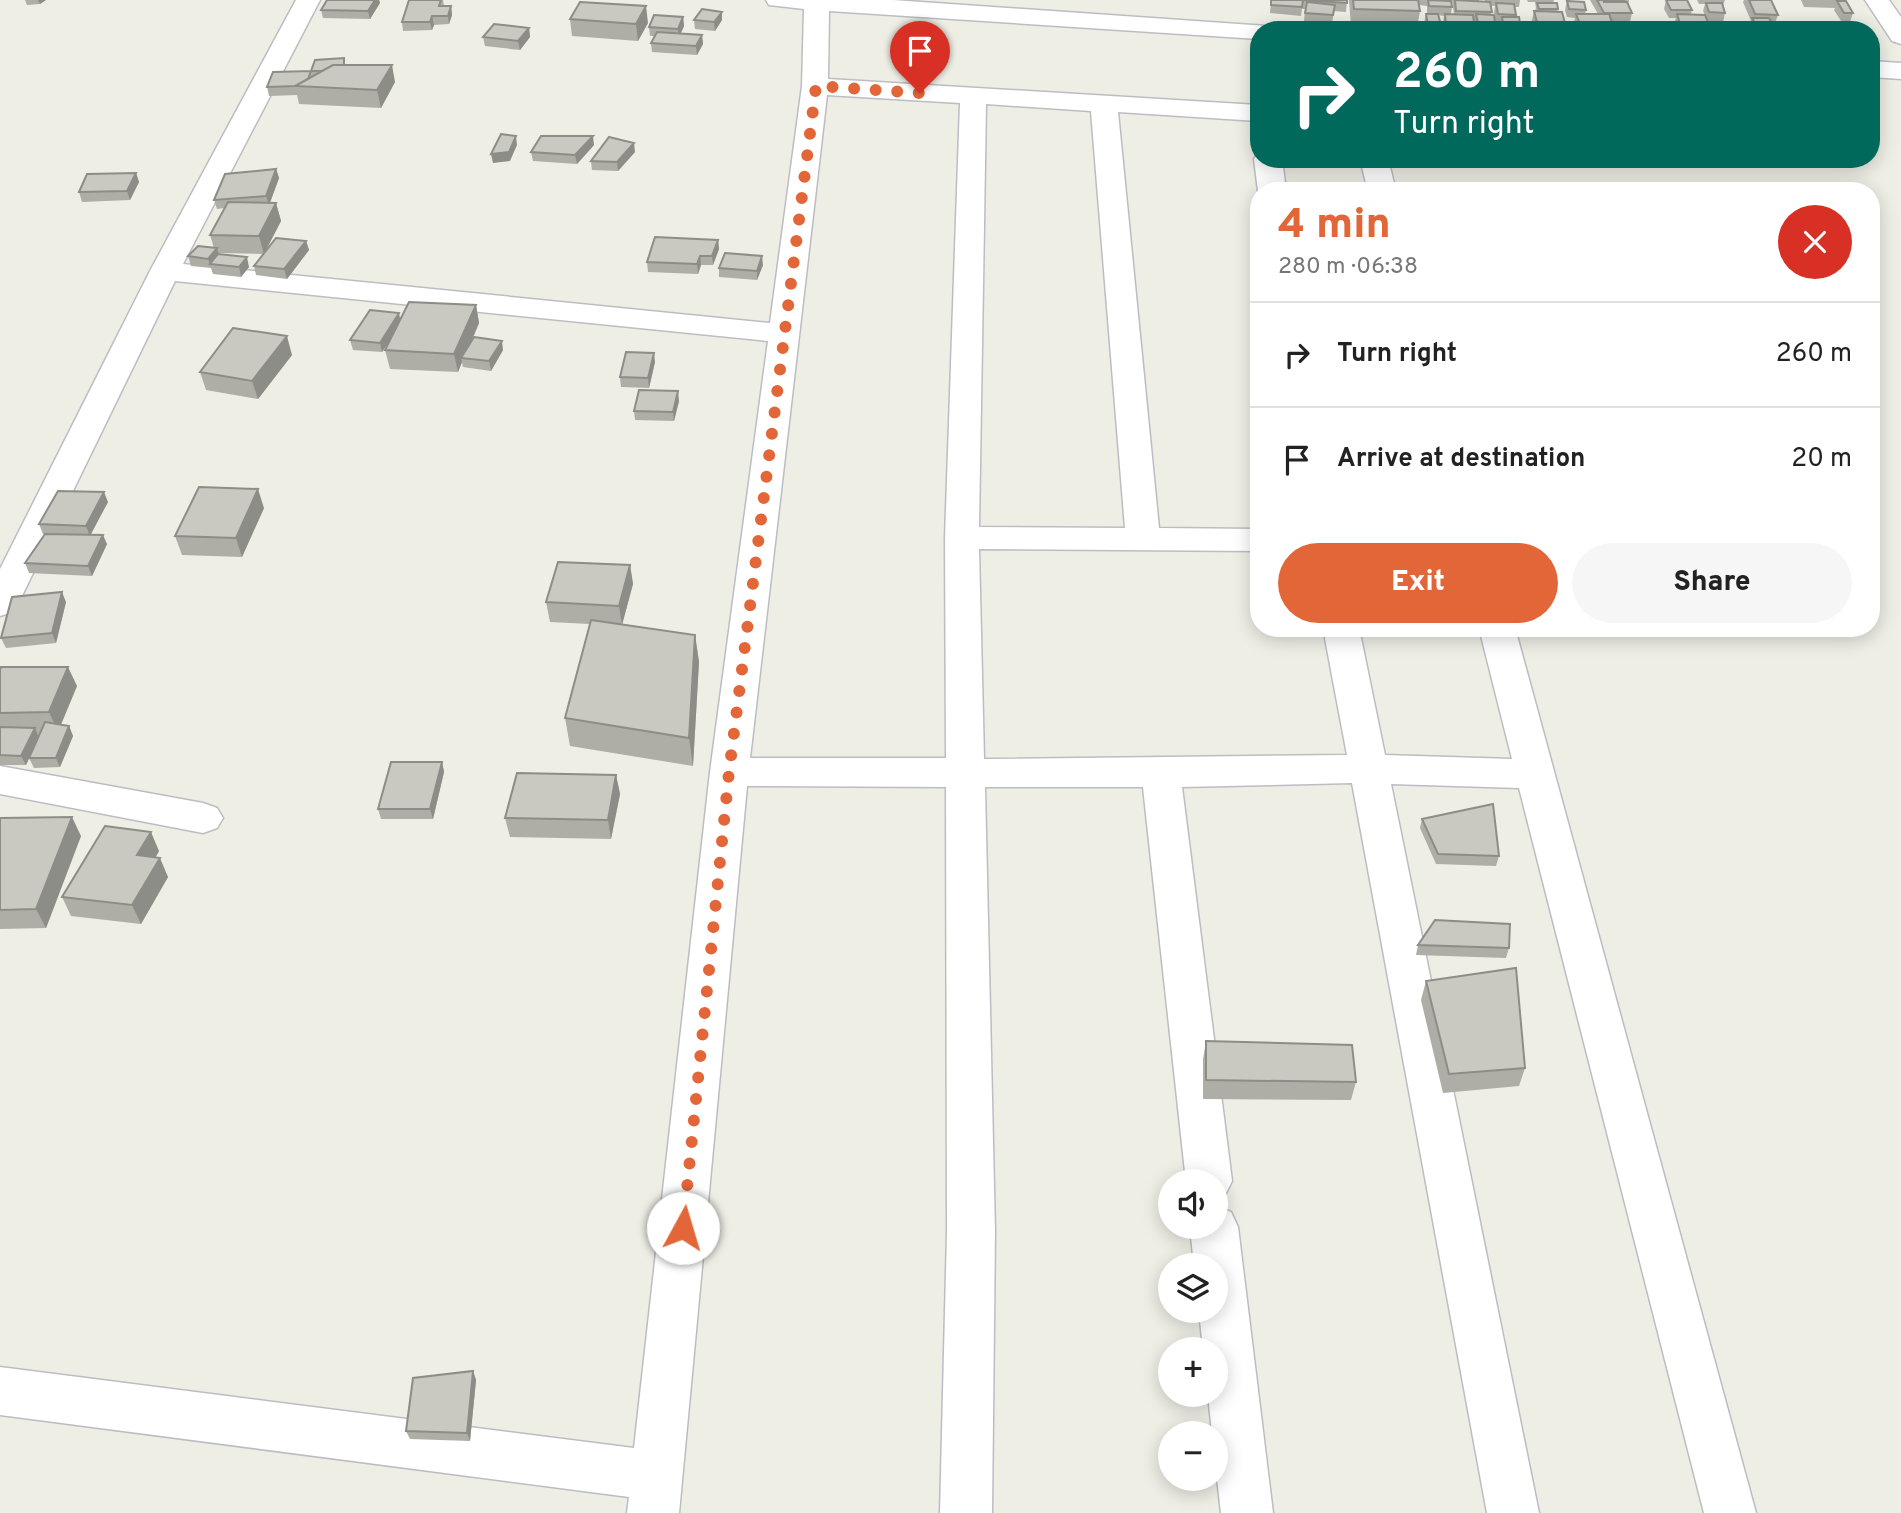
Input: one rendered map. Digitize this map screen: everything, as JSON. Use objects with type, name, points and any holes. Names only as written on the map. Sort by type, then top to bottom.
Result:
[{"type":"street","points":[[0,604],[165,271],[308,0]]},
{"type":"street","points":[[778,0],[817,4],[974,7],[1225,20],[1250,28]]},
{"type":"street","points":[[1877,0],[1901,36]]},
{"type":"street","points":[[0,1391],[655,1494],[729,772],[816,86],[817,4]]},
{"type":"street","points":[[1880,70],[1901,71]]},
{"type":"street","points":[[816,86],[1250,113]]},
{"type":"street","points":[[966,1513],[971,1231],[962,538],[973,97]]},
{"type":"street","points":[[1104,104],[1143,539]]},
{"type":"street","points":[[165,271],[785,334]]},
{"type":"street","points":[[962,538],[1250,540]]},
{"type":"street","points":[[1343,637],[1513,1513]]},
{"type":"street","points":[[1499,637],[1533,774],[1730,1513]]},
{"type":"street","points":[[729,772],[964,774],[1370,769],[1533,774]]},
{"type":"street","points":[[1161,773],[1208,1169]]},
{"type":"street","points":[[0,780],[203,818]]},
{"type":"street","points":[[1215,1239],[1247,1513]]},
{"type":"building","points":[[327,0],[375,0],[368,11],[321,10]]},
{"type":"building","points":[[409,0],[441,0],[439,6],[451,6],[448,16],[432,16],[430,22],[402,22]]},
{"type":"building","points":[[1271,0],[1303,0],[1302,7],[1271,5]]},
{"type":"building","points":[[1303,0],[1347,0],[1347,3]]},
{"type":"building","points":[[1353,0],[1418,0],[1420,11],[1354,9]]},
{"type":"building","points":[[1428,0],[1451,1],[1452,7],[1429,6]]},
{"type":"building","points":[[1455,0],[1490,2],[1492,12],[1456,11]]},
{"type":"building","points":[[1597,0],[1625,0],[1603,2],[1627,2],[1632,13],[1604,13]]},
{"type":"building","points":[[1666,0],[1687,0],[1692,10],[1671,10]]},
{"type":"building","points":[[1749,0],[1771,0],[1778,15],[1755,14]]},
{"type":"building","points":[[1567,1],[1584,2],[1586,10],[1569,9]]},
{"type":"building","points":[[1837,1],[1846,1],[1853,13],[1844,13]]},
{"type":"building","points":[[580,2],[646,6],[636,24],[570,19]]},
{"type":"building","points":[[1307,2],[1335,5],[1333,15],[1305,13]]},
{"type":"building","points":[[1496,3],[1514,4],[1516,15],[1498,14]]},
{"type":"building","points":[[1537,3],[1557,3],[1558,9],[1539,9]]},
{"type":"building","points":[[1706,3],[1722,3],[1725,13],[1709,12]]},
{"type":"building","points":[[702,9],[722,12],[714,22],[694,20]]},
{"type":"building","points":[[1534,11],[1562,12],[1564,21],[1537,21]]},
{"type":"building","points":[[1426,14],[1438,14],[1440,21],[1427,21]]},
{"type":"building","points":[[1445,14],[1473,15],[1474,21],[1446,21]]},
{"type":"building","points":[[1476,14],[1494,15],[1495,21],[1477,21]]},
{"type":"building","points":[[1576,14],[1609,14],[1612,21],[1579,21]]},
{"type":"building","points":[[1677,14],[1705,15],[1707,21],[1679,21]]},
{"type":"building","points":[[654,15],[683,17],[678,29],[649,27]]},
{"type":"building","points":[[1502,17],[1519,17],[1520,21],[1503,21]]},
{"type":"building","points":[[1752,18],[1769,18],[1771,21],[1754,21]]},
{"type":"building","points":[[494,24],[529,28],[518,41],[483,37]]},
{"type":"building","points":[[657,32],[702,35],[696,46],[651,43]]},
{"type":"building","points":[[344,58],[344,65],[311,71],[315,60]]},
{"type":"building","points":[[333,65],[392,65],[377,90],[295,86]]},
{"type":"building","points":[[311,71],[308,79],[296,86],[267,87],[273,72]]},
{"type":"building","points":[[501,134],[516,136],[509,152],[491,154]]},
{"type":"building","points":[[541,136],[593,136],[575,155],[531,152]]},
{"type":"building","points":[[609,137],[634,143],[617,162],[591,161]]},
{"type":"building","points":[[276,169],[266,196],[214,200],[225,174]]},
{"type":"building","points":[[136,173],[127,191],[79,192],[87,174]]},
{"type":"building","points":[[228,202],[276,203],[259,236],[210,235]]},
{"type":"building","points":[[655,237],[718,240],[712,256],[700,256],[697,264],[647,262]]},
{"type":"building","points":[[276,238],[306,241],[284,269],[254,266]]},
{"type":"building","points":[[198,246],[217,248],[208,259],[188,256]]},
{"type":"building","points":[[725,253],[762,256],[757,271],[719,268]]},
{"type":"building","points":[[218,254],[247,257],[239,267],[210,264]]},
{"type":"building","points":[[409,302],[476,305],[454,354],[385,350]]},
{"type":"building","points":[[370,310],[399,313],[380,343],[350,340]]},
{"type":"building","points":[[233,328],[287,336],[252,381],[200,372]]},
{"type":"building","points":[[474,337],[502,341],[489,361],[461,358]]},
{"type":"building","points":[[626,352],[654,353],[648,378],[620,377]]},
{"type":"building","points":[[639,390],[678,391],[673,412],[634,411]]},
{"type":"building","points":[[199,487],[258,489],[236,538],[175,536]]},
{"type":"building","points":[[58,491],[104,492],[86,526],[39,524]]},
{"type":"building","points":[[45,534],[103,535],[88,566],[25,563]]},
{"type":"building","points":[[558,562],[630,565],[619,606],[546,602]]},
{"type":"building","points":[[62,592],[52,633],[1,638],[12,597]]},
{"type":"building","points":[[591,620],[695,635],[689,738],[565,718]]},
{"type":"building","points":[[1,667],[68,667],[49,712],[0,713]]},
{"type":"building","points":[[45,722],[69,726],[56,758],[29,758]]},
{"type":"building","points":[[0,727],[35,728],[21,756],[0,755]]},
{"type":"building","points":[[391,762],[442,762],[430,809],[378,809]]},
{"type":"building","points":[[517,773],[616,775],[608,820],[505,818]]},
{"type":"building","points":[[1493,804],[1499,856],[1438,854],[1422,819]]},
{"type":"building","points":[[72,817],[36,909],[0,910],[0,818]]},
{"type":"building","points":[[105,826],[151,832],[137,855],[160,858],[132,905],[62,897]]},
{"type":"building","points":[[1435,920],[1510,924],[1509,948],[1418,945]]},
{"type":"building","points":[[1516,968],[1525,1068],[1449,1074],[1426,981]]},
{"type":"building","points":[[1206,1041],[1352,1045],[1356,1082],[1206,1080]]},
{"type":"building","points":[[473,1371],[467,1433],[406,1431],[413,1378]]},
{"type":"route","points":[[683,1228],[738,694],[816,86],[920,93]]}]
